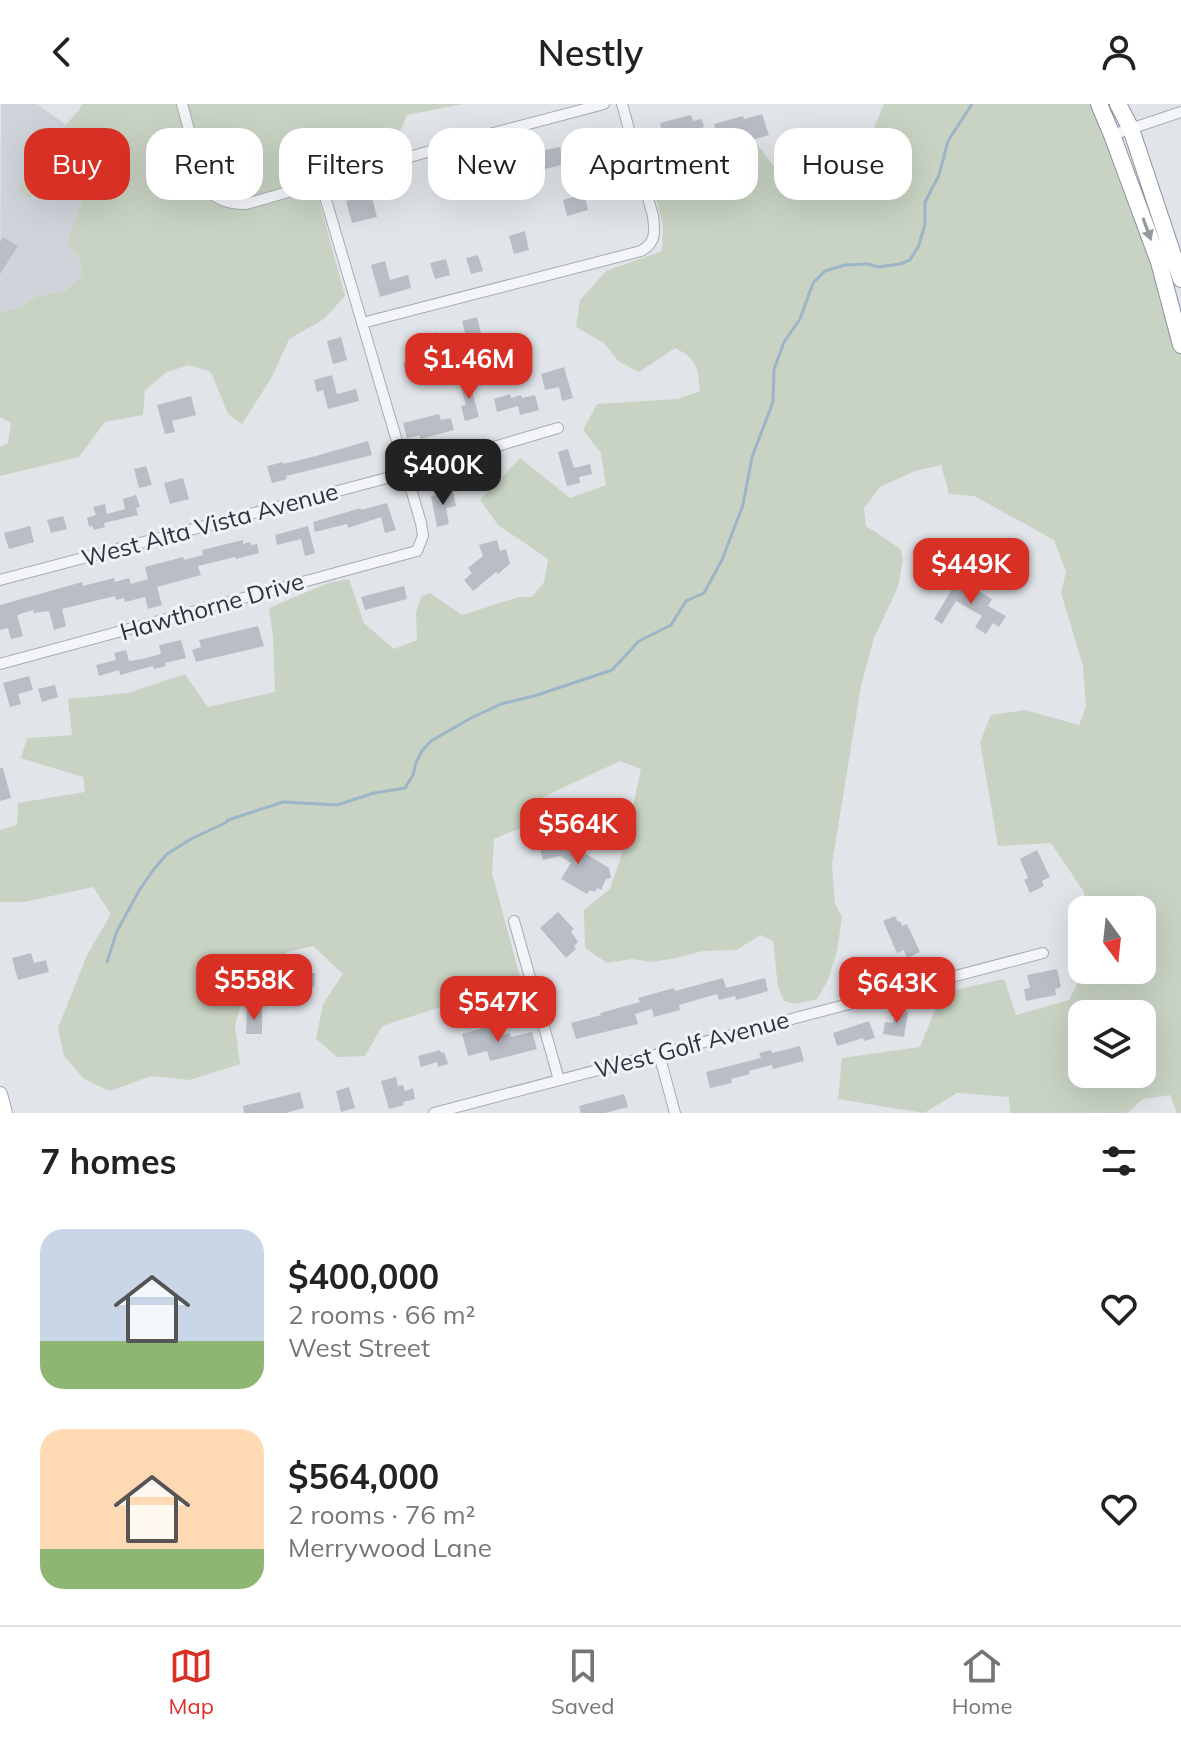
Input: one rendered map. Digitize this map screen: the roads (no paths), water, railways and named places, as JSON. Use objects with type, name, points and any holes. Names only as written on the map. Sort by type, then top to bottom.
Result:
[{"type":"highway","points":[[1099,104],[1159,262],[1181,345]]},
{"type":"highway","points":[[1118,104],[1131,129],[1181,279]]},
{"type":"main road","points":[[0,1094],[5,1113]]},
{"type":"street","points":[[182,104],[208,191],[220,200],[246,204],[279,195]]},
{"type":"street","points":[[412,157],[604,104]]},
{"type":"street","points":[[362,323],[641,251],[650,246],[655,234],[653,216],[622,104]]},
{"type":"street","points":[[1112,135],[1181,112]]},
{"type":"street","points":[[326,200],[406,473]]},
{"type":"street","name":"West Alta Vista Avenue","points":[[0,580],[406,473],[558,428]]},
{"type":"street","name":"Hawthorne Drive","points":[[0,664],[417,551],[423,536],[406,473]]},
{"type":"street","points":[[514,921],[559,1080]]},
{"type":"street","name":"West Golf Avenue","points":[[434,1113],[1043,953]]},
{"type":"street","points":[[659,1054],[675,1113]]},
{"type":"waterway","points":[[107,962],[117,931],[140,889],[167,854],[191,839],[228,820],[283,802],[337,805],[374,793],[405,788],[422,751],[431,741],[501,704],[612,670],[639,641],[671,625],[686,601],[704,593],[722,560],[743,505],[752,457],[773,402],[774,369],[784,342],[800,319],[813,283],[825,271],[845,265],[878,267],[910,260],[919,245],[925,224],[925,202],[939,175],[948,141],[972,104]]}]
